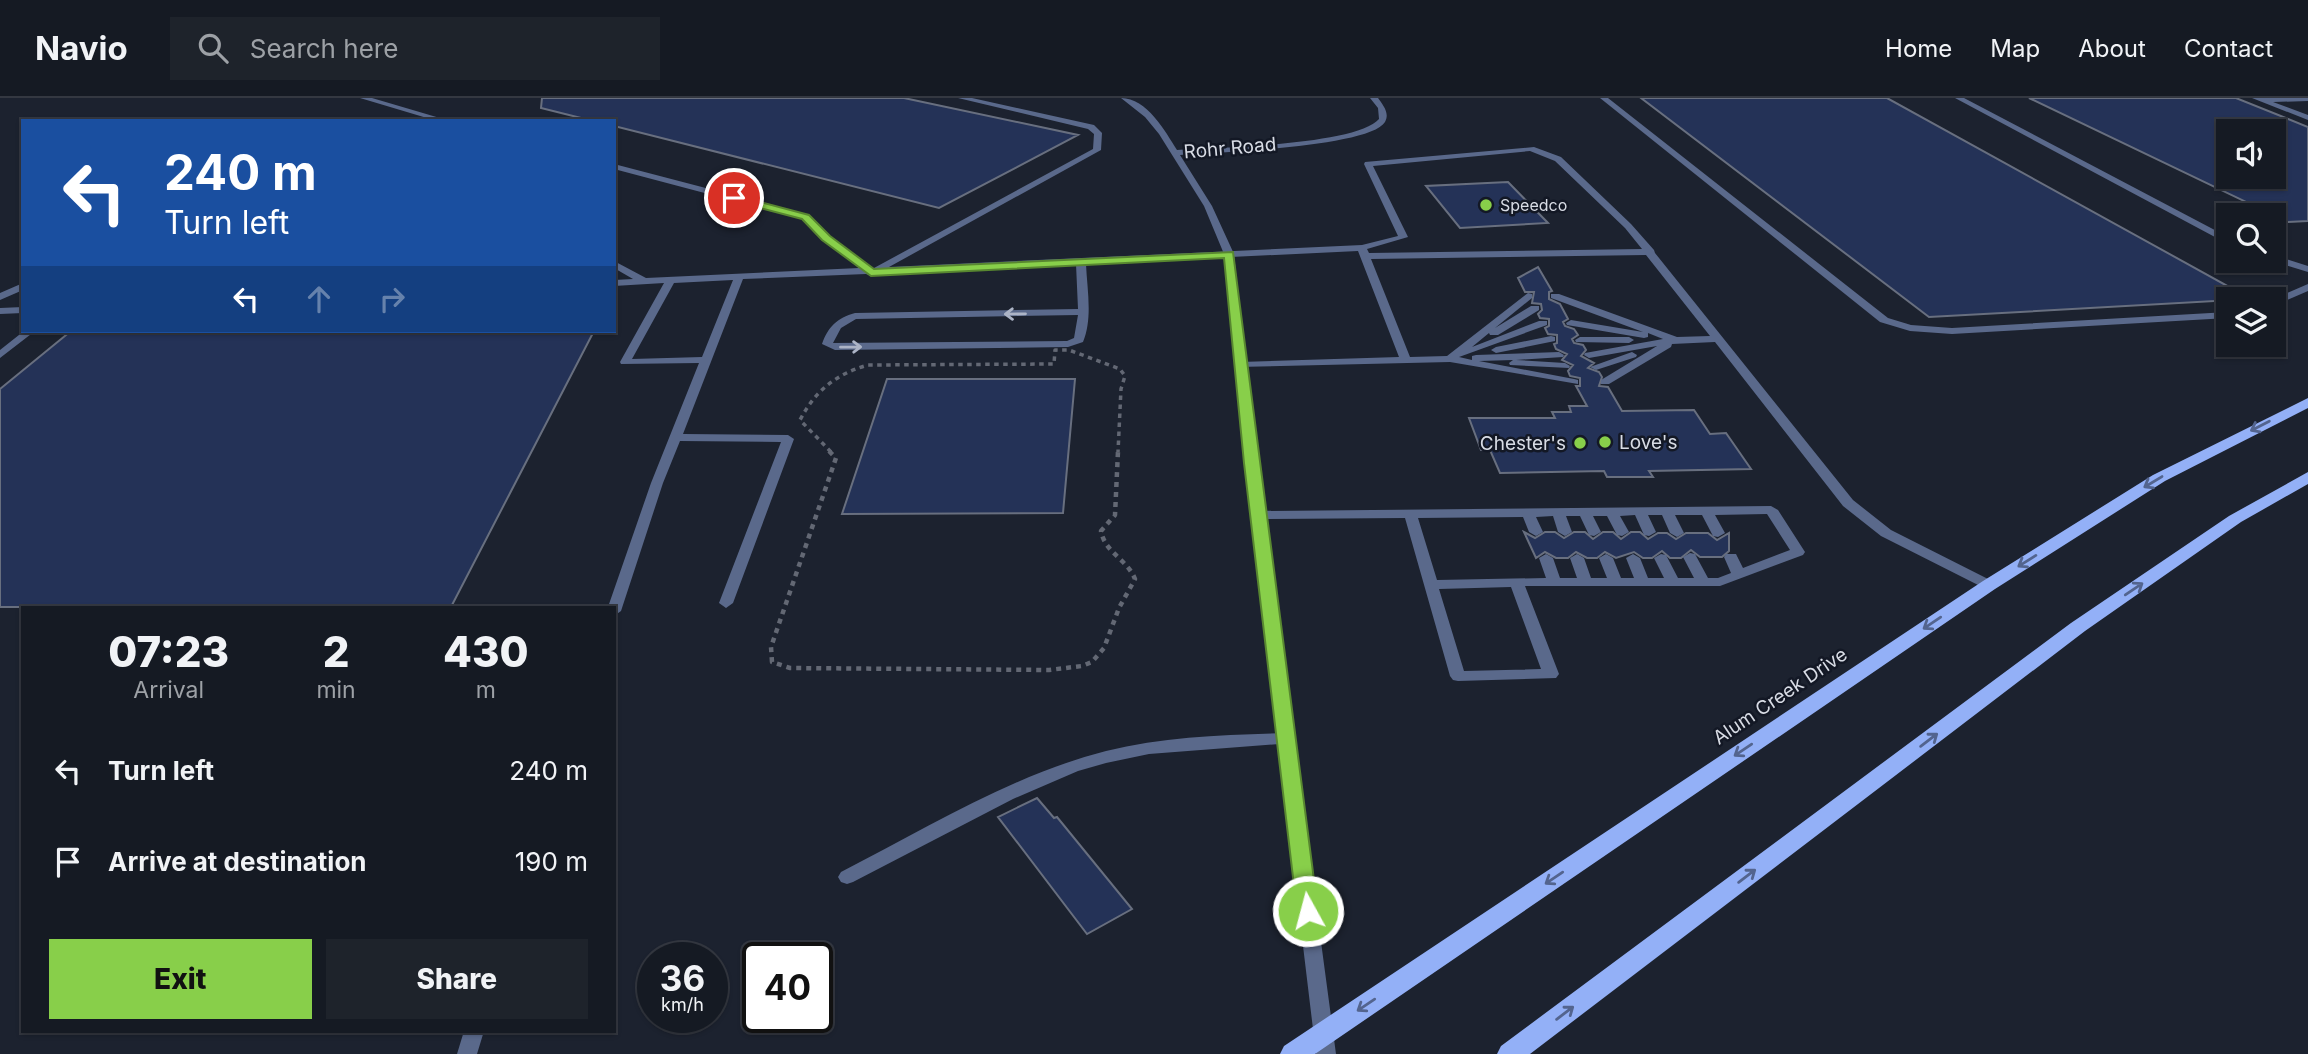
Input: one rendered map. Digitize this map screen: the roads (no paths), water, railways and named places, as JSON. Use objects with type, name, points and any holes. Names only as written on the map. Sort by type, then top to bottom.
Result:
[{"type":"main road","name":"Alum Creek Drive","points":[[1293,1054],[1324,1044],[1989,585],[2158,478],[2308,402]]},
{"type":"main road","points":[[1510,1054],[2078,627],[2235,519],[2308,477]]},
{"type":"street","points":[[365,98],[439,119]]},
{"type":"street","points":[[871,273],[1097,150],[1098,133],[1091,127],[962,98]]},
{"type":"street","points":[[1125,98],[1156,124],[1173,153]]},
{"type":"street","name":"Rohr Road","points":[[1324,1044],[1240,365],[1229,254],[1208,206],[1173,153],[1327,139],[1364,132],[1377,126],[1383,119],[1384,112],[1374,98]]},
{"type":"street","points":[[1604,98],[1884,320],[1910,328],[1952,331],[2216,317]]},
{"type":"street","points":[[1959,98],[2216,235]]},
{"type":"street","points":[[2258,99],[2308,99]]},
{"type":"street","points":[[2258,99],[2308,118]]},
{"type":"street","points":[[1363,252],[1403,237],[1368,164],[1531,149],[1558,159],[1651,253],[1848,503],[1886,533],[1989,585]]},
{"type":"street","points":[[616,167],[806,217],[826,238],[871,273]]},
{"type":"street","points":[[1363,252],[1406,360]]},
{"type":"street","points":[[616,283],[871,273],[1229,254],[1651,253]]},
{"type":"street","points":[[2286,262],[2308,269]]},
{"type":"street","points":[[1082,263],[1083,312],[1079,340],[1068,344],[835,347],[827,344],[831,331],[841,320],[855,316],[1083,312]]},
{"type":"street","points":[[616,265],[644,281]]},
{"type":"street","points":[[616,606],[657,483],[738,279]]},
{"type":"street","points":[[670,281],[625,362],[707,360]]},
{"type":"street","points":[[0,298],[21,287]]},
{"type":"street","points":[[2286,297],[2308,287]]},
{"type":"street","points":[[1450,359],[1528,296]]},
{"type":"street","points":[[1555,296],[1676,340]]},
{"type":"street","points":[[1450,359],[1535,308]]},
{"type":"street","points":[[1562,308],[1676,340]]},
{"type":"street","points":[[0,312],[21,310]]},
{"type":"street","points":[[1450,359],[1543,323]]},
{"type":"street","points":[[1571,324],[1676,340]]},
{"type":"street","points":[[0,355],[28,333]]},
{"type":"street","points":[[1450,359],[1551,339]]},
{"type":"street","points":[[1580,340],[1717,339]]},
{"type":"street","points":[[1589,355],[1676,340]]},
{"type":"street","points":[[1596,367],[1676,340]]},
{"type":"street","points":[[1605,382],[1676,340]]},
{"type":"street","points":[[1240,365],[1559,355]]},
{"type":"street","points":[[1450,359],[1565,366]]},
{"type":"street","points":[[1450,359],[1574,382]]},
{"type":"street","points":[[676,436],[788,439],[726,603]]},
{"type":"street","points":[[1706,510],[1718,533]]},
{"type":"street","points":[[1259,515],[1771,510],[1798,552],[1720,582],[1431,584]]},
{"type":"street","points":[[1584,511],[1594,532]]},
{"type":"street","points":[[1611,511],[1622,532]]},
{"type":"street","points":[[1639,511],[1649,533]]},
{"type":"street","points":[[1667,511],[1678,533]]},
{"type":"street","points":[[1528,512],[1536,532]]},
{"type":"street","points":[[1558,512],[1565,532]]},
{"type":"street","points":[[1410,514],[1458,676],[1551,674],[1516,582]]},
{"type":"street","points":[[1690,557],[1703,582]]},
{"type":"street","points":[[1731,557],[1739,574]]},
{"type":"street","points":[[1546,558],[1554,582]]},
{"type":"street","points":[[1577,558],[1586,582]]},
{"type":"street","points":[[1606,558],[1616,582]]},
{"type":"street","points":[[1633,558],[1643,582]]},
{"type":"street","points":[[1661,558],[1673,582]]},
{"type":"street","points":[[847,877],[1023,788],[1105,757],[1212,742],[1286,739]]},
{"type":"street","points":[[467,1054],[473,1033]]},
{"type":"place","name":"Speedco","points":[[1486,205]]},
{"type":"place","name":"Love's","points":[[1605,442]]},
{"type":"place","name":"Chester's","points":[[1580,443]]}]
